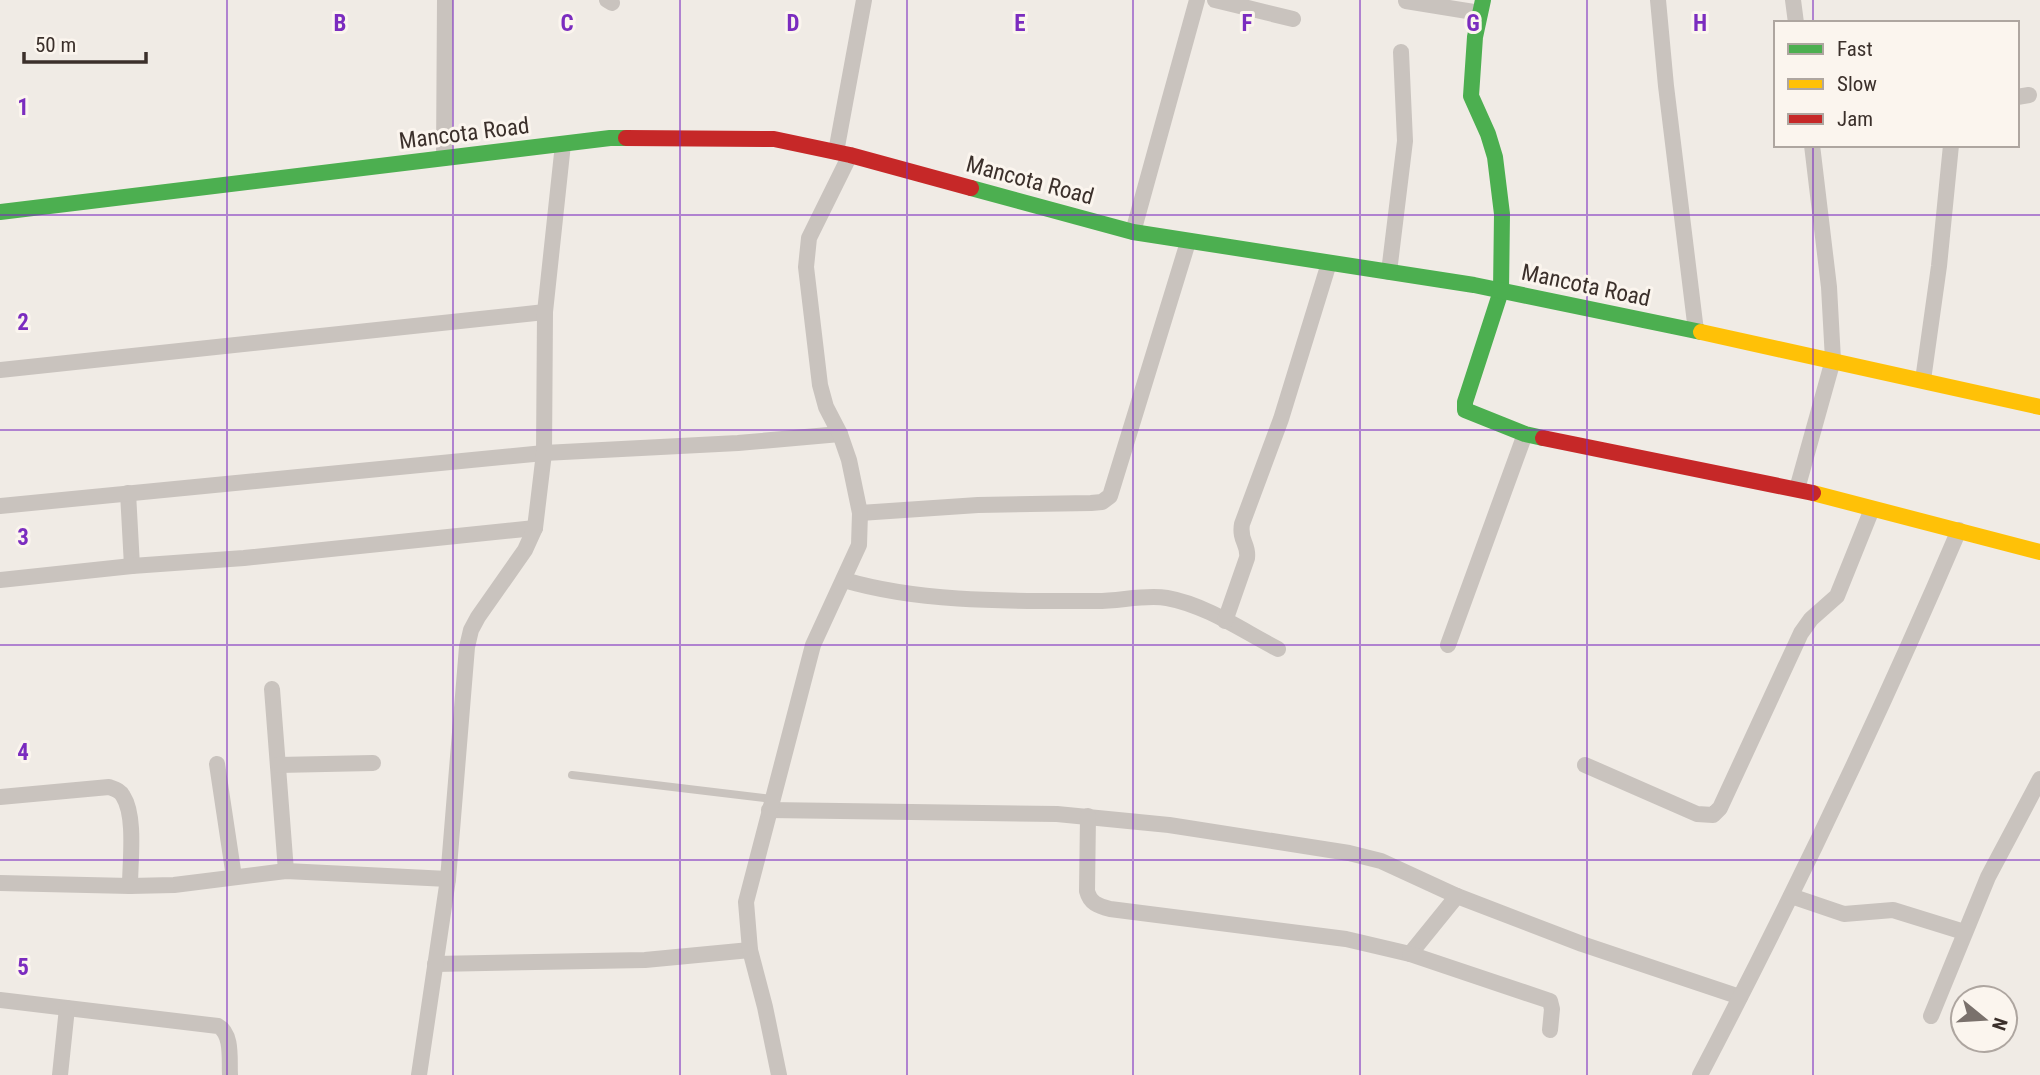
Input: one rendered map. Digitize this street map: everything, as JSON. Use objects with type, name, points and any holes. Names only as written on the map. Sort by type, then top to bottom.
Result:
[{"type":"main road","points":[[1482,6],[1475,37],[1471,96],[1495,157],[1502,214],[1502,291],[1465,402],[1465,410],[1525,434],[1797,489],[2040,552]]},
{"type":"main road","name":"Mancota Road","points":[[0,212],[610,138],[774,139],[843,154],[1133,232],[1502,291],[1833,360],[2040,407]]},
{"type":"street","points":[[444,158],[445,0]]},
{"type":"street","points":[[779,1075],[750,950],[746,902],[813,645],[859,545],[860,513],[849,460],[826,407],[820,385],[806,267],[809,238],[843,154],[864,0]]},
{"type":"street","points":[[1133,232],[1198,0]]},
{"type":"street","points":[[1215,0],[1293,19]]},
{"type":"street","points":[[1658,0],[1696,331]]},
{"type":"street","points":[[1793,0],[1796,21]]},
{"type":"street","points":[[1406,1],[1482,6]]},
{"type":"street","points":[[1390,272],[1405,141],[1401,52]]},
{"type":"street","points":[[419,1075],[448,879],[467,647],[471,631],[525,550],[535,528],[544,453],[545,312],[563,144]]},
{"type":"street","points":[[1797,489],[1833,360],[1829,287],[1812,147]]},
{"type":"street","points":[[1923,380],[1940,266],[1951,147]]},
{"type":"street","points":[[860,513],[978,505],[1091,503],[1102,502],[1110,496],[1188,242]]},
{"type":"street","points":[[1225,621],[1247,558],[1247,548],[1241,538],[1242,524],[1281,419],[1329,263]]},
{"type":"street","points":[[0,370],[545,312]]},
{"type":"street","points":[[0,506],[544,453],[738,443],[840,434]]},
{"type":"street","points":[[1448,645],[1525,434]]},
{"type":"street","points":[[128,493],[132,566]]},
{"type":"street","points":[[1585,765],[1697,814],[1713,815],[1720,808],[1801,633],[1811,619],[1837,596],[1872,509]]},
{"type":"street","points":[[0,580],[535,528]]},
{"type":"street","points":[[1700,1075],[1791,896],[1899,672],[1959,530]]},
{"type":"street","points":[[844,580],[890,592],[952,597],[1086,601],[1164,597],[1192,604],[1278,649]]},
{"type":"street","points":[[272,689],[286,871]]},
{"type":"street","points":[[278,765],[373,763]]},
{"type":"street","points":[[218,764],[234,877]]},
{"type":"street","points":[[1931,1016],[1988,877],[2040,779]]},
{"type":"street","points":[[0,797],[109,787],[117,789],[123,795],[130,825],[130,886]]},
{"type":"street","points":[[770,804],[1088,816],[1169,825],[1349,853],[1381,861],[1457,896],[1582,944],[1740,998]]},
{"type":"street","points":[[1088,816],[1087,891],[1089,899],[1097,905],[1124,911],[1346,939],[1410,954],[1550,1001],[1550,1030]]},
{"type":"street","points":[[0,883],[174,885],[286,871],[448,879]]},
{"type":"street","points":[[1410,954],[1457,896]]},
{"type":"street","points":[[1791,896],[1844,914],[1893,910],[1964,932]]},
{"type":"street","points":[[435,964],[645,960],[750,950]]},
{"type":"street","points":[[0,1000],[218,1026],[227,1036],[230,1075]]},
{"type":"street","points":[[60,1075],[66,1008]]},
{"type":"lane","points":[[572,775],[770,804]]},
{"type":"traffic: fast","points":[[1483,0],[1475,37],[1471,96],[1495,157],[1502,214],[1501,291],[1465,402],[1465,410],[1525,434],[1543,438]]},
{"type":"traffic: fast","points":[[0,212],[626,138]]},
{"type":"traffic: fast","points":[[971,188],[1133,232],[1474,285],[1701,332]]},
{"type":"traffic: slow","points":[[1701,332],[2040,407]]},
{"type":"traffic: slow","points":[[1813,493],[2040,552]]},
{"type":"traffic: jam","points":[[626,138],[774,139],[850,155],[971,188]]},
{"type":"traffic: jam","points":[[1543,438],[1813,493]]}]
